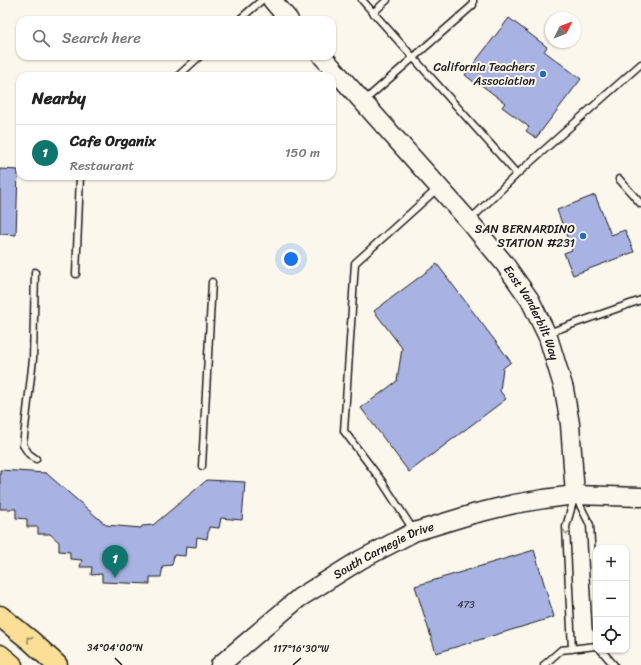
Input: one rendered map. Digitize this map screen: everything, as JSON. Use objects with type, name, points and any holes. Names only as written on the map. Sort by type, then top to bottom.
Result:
[{"type":"main road","points":[[0,616],[31,641],[57,665]]},
{"type":"main road","points":[[0,655],[12,665]]},
{"type":"street","points":[[272,0],[286,16]]},
{"type":"street","name":"East Vanderbilt Way","points":[[326,60],[469,221],[508,269],[530,300],[546,334],[564,389],[569,417],[575,494]]},
{"type":"street","name":"South Carnegie Drive","points":[[220,665],[299,598],[360,560],[414,532],[473,514],[514,504],[575,494],[641,497]]},
{"type":"lane","points":[[244,16],[262,0]]},
{"type":"lane","points":[[362,0],[517,174]]},
{"type":"lane","points":[[373,13],[387,0]]},
{"type":"lane","points":[[363,102],[473,5],[473,0]]},
{"type":"lane","points":[[182,72],[196,60]]},
{"type":"lane","points":[[469,221],[517,174],[641,64]]},
{"type":"lane","points":[[619,178],[641,204]]},
{"type":"lane","points":[[76,274],[80,180]]},
{"type":"lane","points":[[414,532],[381,480],[344,431],[355,263],[439,187]]},
{"type":"lane","points":[[34,272],[33,359],[23,445],[29,454],[36,459]]},
{"type":"lane","points":[[202,466],[212,282]]},
{"type":"lane","points":[[546,334],[641,300]]},
{"type":"lane","points":[[575,494],[590,525],[595,617]]},
{"type":"lane","points":[[572,648],[566,527],[575,494]]},
{"type":"lane","points":[[544,665],[561,650],[593,646]]},
{"type":"lane","points":[[604,653],[614,665]]},
{"type":"building","points":[[509,18],[545,45],[546,48],[544,51],[581,79],[536,138],[526,131],[529,127],[502,107],[505,103],[476,81],[475,83],[465,75]]},
{"type":"building","points":[[0,169],[16,170],[16,180],[18,180],[16,235],[0,234]]},
{"type":"building","name":"SAN BERNARDINO STATION #231","points":[[595,195],[611,235],[625,230],[634,252],[573,275],[564,253],[572,250],[557,210]]},
{"type":"building","points":[[437,264],[511,362],[503,368],[500,391],[506,399],[409,472],[361,408],[397,381],[402,348],[374,311]]},
{"type":"building","points":[[0,470],[46,473],[106,525],[141,528],[142,526],[153,525],[207,480],[245,482],[242,520],[221,518],[219,528],[209,527],[207,539],[197,537],[196,547],[186,546],[185,556],[174,555],[172,565],[163,566],[161,577],[150,577],[150,584],[102,582],[102,574],[91,575],[92,567],[80,567],[82,560],[70,559],[70,552],[59,551],[59,542],[50,534],[38,534],[38,527],[27,527],[27,519],[16,518],[16,509],[0,509]]},
{"type":"building","points":[[534,550],[554,617],[436,653],[415,586]]},
{"type":"place","name":"California Teachers Association","points":[[543,74]]},
{"type":"place","name":"SAN BERNARDINO STATION #231","points":[[583,236]]},
{"type":"place","name":"Cafe Organix","points":[[115,578]]}]
